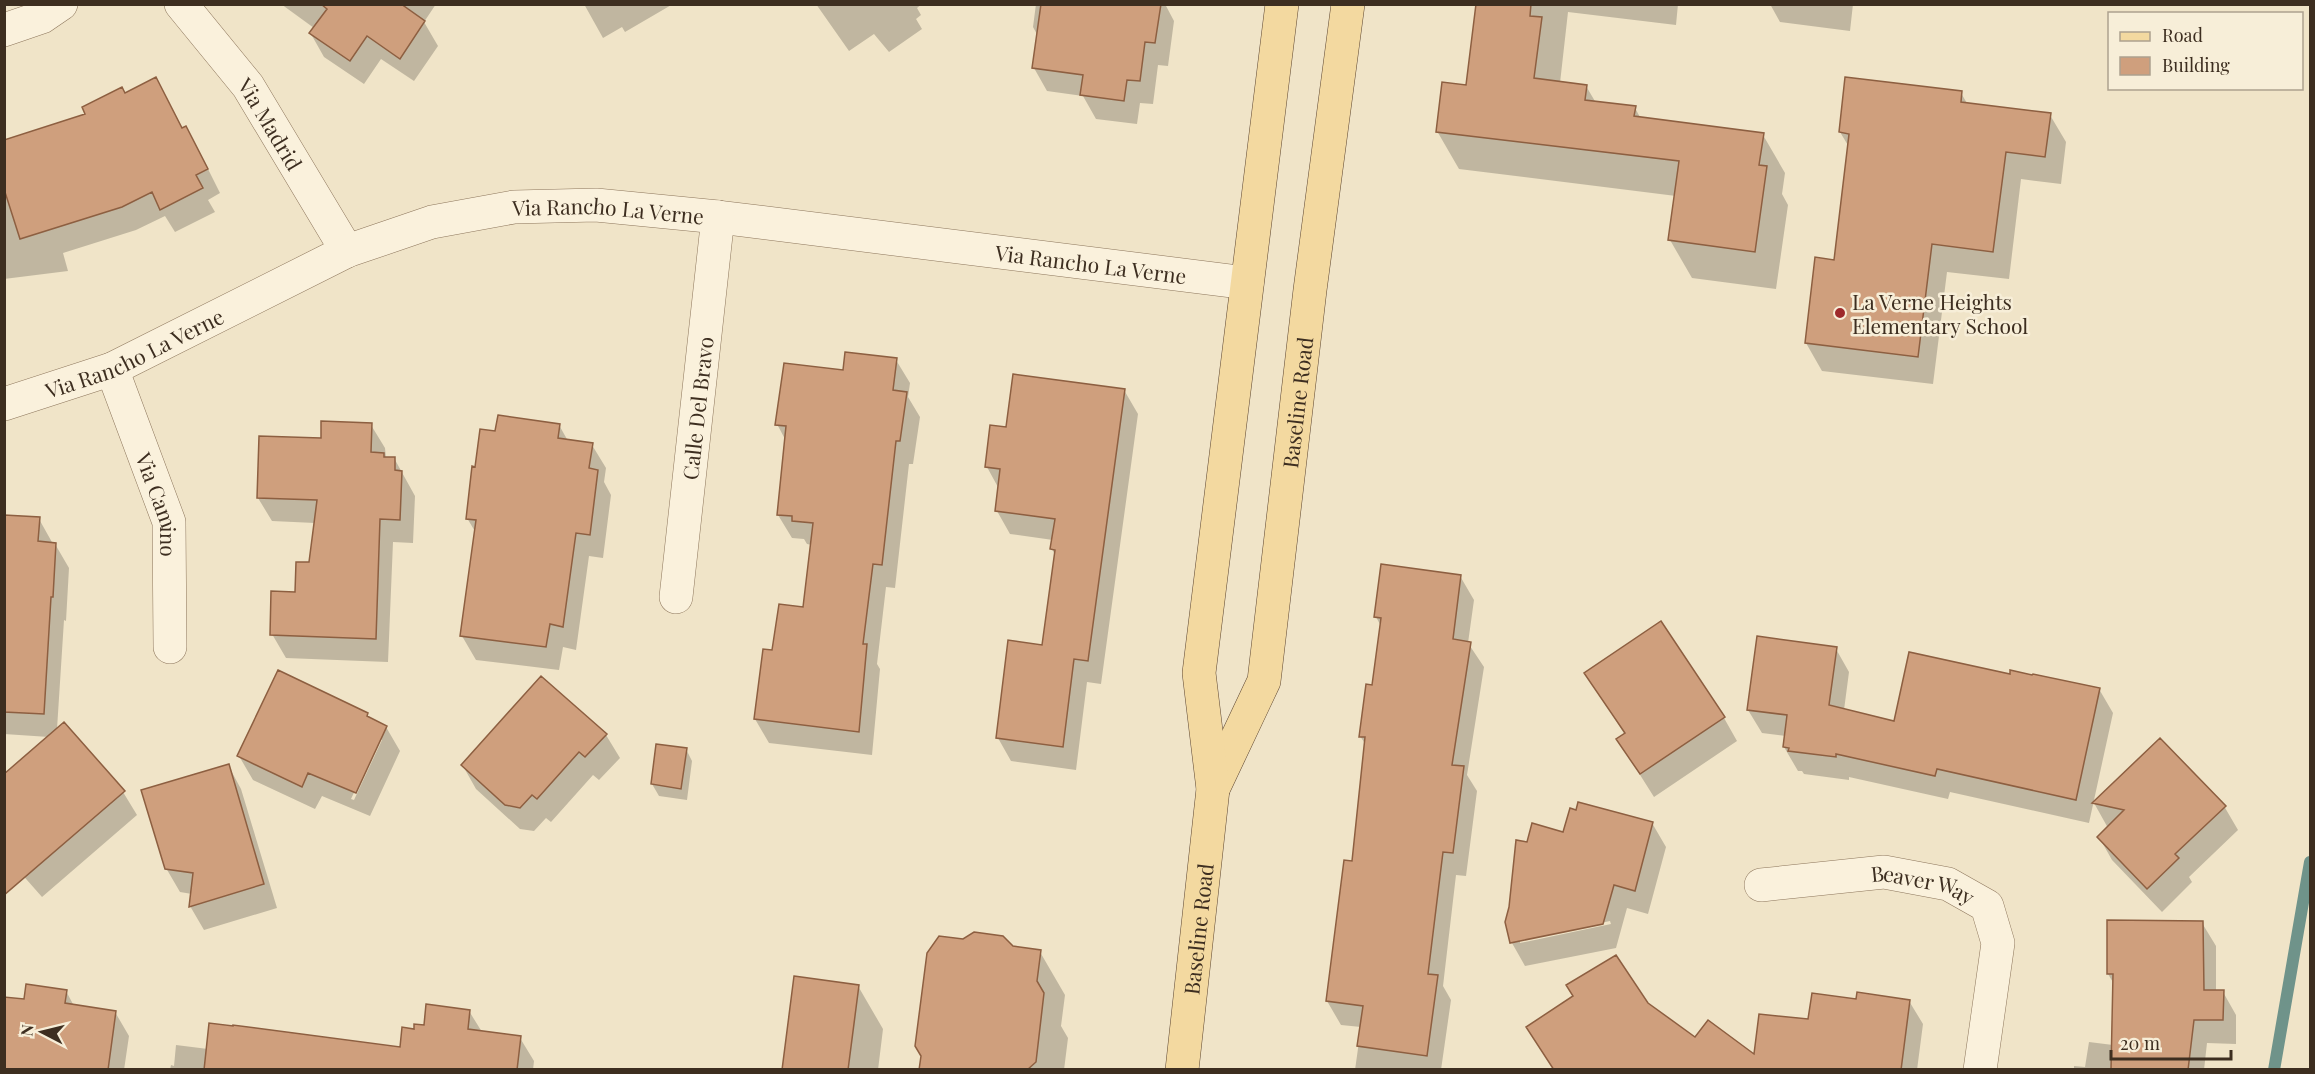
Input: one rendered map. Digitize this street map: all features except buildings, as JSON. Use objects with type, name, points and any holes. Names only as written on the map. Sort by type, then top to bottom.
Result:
[{"type":"main road","name":"Baseline Road","points":[[1182,1070],[1214,789],[1199,673],[1282,4]]},
{"type":"main road","name":"Baseline Road","points":[[1214,789],[1264,681],[1310,290],[1348,4]]},
{"type":"street","points":[[4,30],[42,17],[61,4]]},
{"type":"street","name":"Via Madrid","points":[[181,4],[248,86],[347,251]]},
{"type":"street","name":"Via Rancho La Verne","points":[[4,404],[112,369],[347,251],[432,222],[514,207],[596,205],[718,217],[1247,283]]},
{"type":"street","name":"Calle Del Bravo","points":[[676,597],[718,217]]},
{"type":"street","name":"Via Camino","points":[[112,369],[169,522],[170,647]]},
{"type":"street","name":"Beaver Way","points":[[1761,885],[1884,872],[1948,884],[1987,906],[1998,943],[1980,1070]]},
{"type":"waterway","points":[[2274,1070],[2310,862]]},
{"type":"place","name":"La Verne Heights Elementary School","points":[[1840,313]]}]
